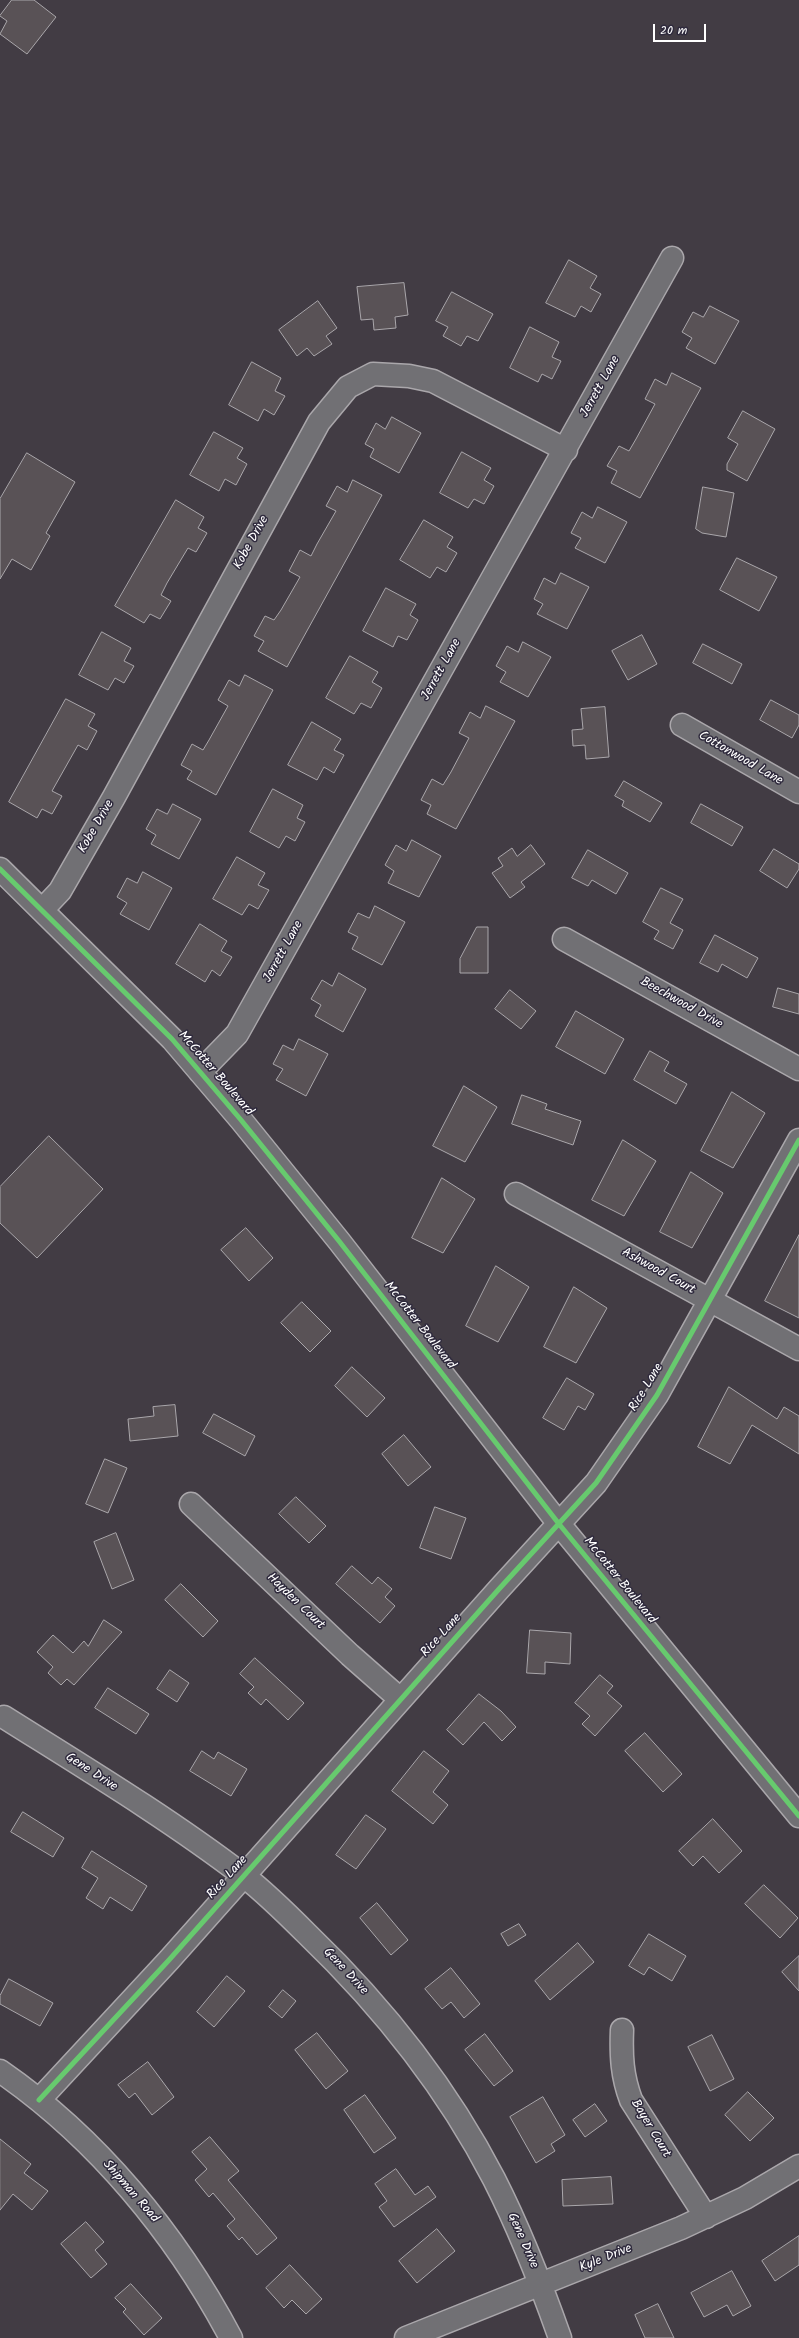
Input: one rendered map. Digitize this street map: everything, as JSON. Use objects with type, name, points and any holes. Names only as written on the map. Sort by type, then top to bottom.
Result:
[{"type":"street","name":"Jerrett Lane","points":[[200,1072],[237,1034],[566,450],[672,258]]},
{"type":"street","name":"Kobe Drive","points":[[43,909],[60,891],[114,797],[319,422],[348,387],[372,374],[409,376],[433,381],[566,450]]},
{"type":"street","name":"Cottonwood Lane","points":[[682,725],[799,792]]},
{"type":"street","name":"McCotter Boulevard","points":[[0,869],[43,909],[172,1039],[200,1072],[338,1241],[559,1524],[799,1816]]},
{"type":"street","name":"Beechwood Drive","points":[[564,939],[799,1069]]},
{"type":"street","name":"Rice Lane","points":[[39,2100],[244,1877],[400,1699],[596,1484],[619,1452],[656,1394],[711,1301],[799,1140]]},
{"type":"street","name":"Ashwood Court","points":[[516,1194],[799,1349]]},
{"type":"street","name":"Hayden Court","points":[[191,1504],[350,1655],[400,1699]]},
{"type":"street","name":"Gene Drive","points":[[4,1717],[189,1837],[244,1877],[276,1903],[324,1949],[362,1990],[437,2086],[488,2168],[541,2285],[560,2338]]},
{"type":"street","name":"Bayer Court","points":[[622,2030],[621,2064],[624,2082],[632,2100],[706,2217]]},
{"type":"street","name":"Shipman Road","points":[[0,2071],[39,2100],[86,2143],[140,2202],[189,2268],[231,2338]]},
{"type":"street","name":"Kyle Drive","points":[[406,2338],[541,2285],[706,2217],[745,2198],[799,2166]]},
{"type":"building","points":[[12,0],[34,0],[56,17],[27,54],[0,34],[7,21],[0,16]]},
{"type":"building","points":[[569,260],[597,276],[590,288],[601,294],[591,312],[581,306],[575,317],[546,303]]},
{"type":"building","points":[[404,283],[408,315],[395,317],[396,328],[374,330],[373,319],[361,320],[357,287]]},
{"type":"building","points":[[452,292],[493,314],[478,341],[467,336],[461,346],[443,336],[448,327],[436,321]]},
{"type":"building","points":[[318,301],[337,328],[326,336],[332,344],[314,356],[307,348],[297,356],[279,330]]},
{"type":"building","points":[[710,306],[739,321],[715,364],[686,348],[692,338],[682,332],[693,312],[703,317]]},
{"type":"building","points":[[530,327],[559,342],[552,357],[561,361],[552,379],[542,374],[538,382],[510,368]]},
{"type":"building","points":[[252,362],[281,378],[275,391],[285,396],[274,415],[264,409],[258,421],[229,405]]},
{"type":"building","points":[[672,373],[701,388],[640,498],[611,483],[617,471],[607,466],[619,446],[629,451],[636,439],[655,404],[645,399],[655,379],[666,385]]},
{"type":"building","points":[[743,411],[775,429],[747,481],[727,470],[727,464],[738,444],[728,438]]},
{"type":"building","points":[[392,417],[421,433],[399,473],[370,457],[374,449],[365,444],[376,423],[385,429]]},
{"type":"building","points":[[214,432],[243,448],[237,458],[247,464],[236,485],[225,479],[219,491],[190,475]]},
{"type":"building","points":[[462,452],[491,468],[484,480],[494,486],[484,504],[474,499],[468,508],[440,493]]},
{"type":"building","points":[[27,453],[75,482],[46,533],[50,536],[31,570],[12,559],[0,579],[0,499]]},
{"type":"building","points":[[353,480],[382,495],[287,667],[258,651],[264,641],[254,636],[265,616],[274,620],[300,577],[289,571],[300,550],[311,556],[336,511],[326,506],[337,486],[347,492]]},
{"type":"building","points":[[703,487],[734,493],[726,537],[702,533],[696,529]]},
{"type":"building","points":[[176,500],[204,517],[198,528],[207,533],[196,552],[188,548],[167,583],[161,595],[171,601],[160,619],[150,614],[144,623],[115,606]]},
{"type":"building","points":[[598,507],[627,522],[605,563],[575,548],[581,538],[571,533],[582,512],[592,518]]},
{"type":"building","points":[[424,520],[453,537],[447,547],[457,553],[446,572],[437,567],[430,578],[400,560]]},
{"type":"building","points":[[737,558],[777,577],[759,611],[720,590]]},
{"type":"building","points":[[561,573],[589,587],[567,629],[537,614],[543,604],[534,599],[544,578],[555,584]]},
{"type":"building","points":[[386,588],[416,604],[410,615],[418,620],[407,640],[398,636],[393,647],[363,631]]},
{"type":"building","points":[[102,632],[131,648],[124,661],[134,666],[124,683],[115,678],[108,690],[79,675]]},
{"type":"building","points":[[642,635],[657,664],[628,680],[612,651]]},
{"type":"building","points":[[523,642],[551,657],[528,697],[500,682],[506,672],[496,666],[507,646],[518,652]]},
{"type":"building","points":[[703,644],[742,664],[732,684],[693,663]]},
{"type":"building","points":[[350,656],[378,672],[372,682],[382,688],[371,708],[361,703],[354,714],[326,698]]},
{"type":"building","points":[[245,675],[273,690],[216,795],[187,779],[192,771],[181,765],[192,744],[203,750],[209,740],[228,706],[218,700],[229,680],[239,686]]},
{"type":"building","points":[[66,699],[95,714],[88,726],[97,731],[87,750],[78,745],[52,791],[62,796],[52,814],[42,809],[37,818],[9,802]]},
{"type":"building","points":[[771,700],[799,715],[799,725],[792,738],[760,720]]},
{"type":"building","points":[[486,706],[515,721],[456,829],[427,814],[431,805],[421,800],[432,779],[443,785],[451,772],[469,738],[459,733],[470,712],[480,718]]},
{"type":"building","points":[[605,707],[609,757],[586,759],[585,745],[573,746],[572,730],[583,729],[581,709]]},
{"type":"building","points":[[312,722],[341,739],[334,750],[344,755],[334,773],[324,767],[317,780],[288,765]]},
{"type":"building","points":[[624,781],[662,803],[650,822],[622,806],[624,801],[615,796]]},
{"type":"building","points":[[273,789],[303,805],[297,818],[305,822],[295,841],[286,836],[279,848],[250,832]]},
{"type":"building","points":[[173,804],[201,819],[179,859],[151,844],[156,835],[146,829],[157,809],[167,814]]},
{"type":"building","points":[[701,804],[743,827],[732,846],[691,823]]},
{"type":"building","points":[[412,840],[441,856],[419,897],[388,883],[394,871],[385,865],[396,845],[406,851]]},
{"type":"building","points":[[531,845],[545,864],[521,882],[525,887],[510,898],[492,873],[503,866],[498,858],[512,848],[517,856]]},
{"type":"building","points":[[774,849],[799,864],[799,869],[787,888],[760,871]]},
{"type":"building","points":[[588,850],[628,873],[616,894],[592,880],[588,886],[572,878]]},
{"type":"building","points":[[237,857],[265,873],[258,885],[269,890],[258,909],[249,904],[242,915],[213,899]]},
{"type":"building","points":[[143,872],[172,888],[149,930],[120,914],[127,903],[117,897],[127,878],[137,883]]},
{"type":"building","points":[[661,888],[683,899],[670,923],[683,930],[673,949],[654,939],[659,931],[643,922]]},
{"type":"building","points":[[375,906],[405,922],[382,965],[352,949],[358,937],[348,932],[358,913],[369,918]]},
{"type":"building","points":[[200,924],[227,941],[221,951],[232,957],[220,976],[212,970],[205,982],[176,964]]},
{"type":"building","points":[[477,927],[488,927],[488,973],[460,973],[460,959]]},
{"type":"building","points":[[715,935],[758,958],[747,978],[722,964],[718,972],[700,963]]},
{"type":"building","points":[[339,973],[366,989],[343,1032],[315,1016],[321,1005],[311,999],[322,980],[332,986]]},
{"type":"building","points":[[778,988],[799,994],[799,1014],[773,1007]]},
{"type":"building","points":[[510,990],[536,1011],[521,1029],[495,1009]]},
{"type":"building","points":[[576,1011],[624,1039],[605,1074],[556,1047]]},
{"type":"building","points":[[299,1039],[328,1054],[306,1096],[276,1080],[283,1069],[273,1064],[283,1045],[293,1050]]},
{"type":"building","points":[[650,1051],[669,1062],[664,1071],[687,1084],[676,1104],[634,1080]]},
{"type":"building","points":[[464,1086],[497,1107],[465,1162],[433,1146]]},
{"type":"building","points":[[732,1092],[765,1113],[733,1168],[701,1151]]},
{"type":"building","points":[[522,1095],[547,1104],[545,1109],[581,1121],[573,1145],[512,1124]]},
{"type":"building","points":[[49,1136],[103,1189],[37,1258],[0,1223],[0,1187]]},
{"type":"building","points":[[623,1140],[656,1161],[624,1216],[592,1200]]},
{"type":"building","points":[[691,1172],[723,1193],[692,1248],[660,1232]]},
{"type":"building","points":[[442,1178],[475,1199],[443,1253],[412,1238]]},
{"type":"building","points":[[246,1228],[273,1258],[249,1281],[221,1250]]},
{"type":"building","points":[[799,1235],[799,1318],[765,1301]]},
{"type":"building","points":[[496,1266],[529,1287],[498,1342],[466,1326]]},
{"type":"building","points":[[574,1287],[607,1308],[576,1363],[544,1347]]},
{"type":"building","points":[[302,1302],[331,1331],[310,1352],[281,1323]]},
{"type":"building","points":[[352,1367],[385,1398],[367,1417],[335,1386]]},
{"type":"building","points":[[567,1378],[594,1394],[585,1410],[578,1406],[564,1430],[543,1418]]},
{"type":"building","points":[[729,1387],[777,1419],[784,1407],[799,1416],[799,1454],[752,1425],[730,1464],[698,1447]]},
{"type":"building","points":[[175,1405],[178,1436],[130,1441],[128,1419],[154,1416],[153,1407]]},
{"type":"building","points":[[214,1414],[255,1436],[245,1456],[203,1433]]},
{"type":"building","points":[[404,1435],[431,1467],[408,1486],[382,1454]]},
{"type":"building","points":[[105,1459],[127,1468],[108,1513],[86,1504]]},
{"type":"building","points":[[296,1497],[326,1526],[309,1543],[279,1514]]},
{"type":"building","points":[[435,1507],[466,1518],[451,1559],[420,1548]]},
{"type":"building","points":[[116,1533],[134,1580],[112,1589],[94,1542]]},
{"type":"building","points":[[352,1566],[372,1584],[378,1577],[392,1589],[385,1597],[395,1606],[380,1623],[336,1584]]},
{"type":"building","points":[[181,1584],[218,1621],[203,1637],[165,1600]]},
{"type":"building","points":[[104,1620],[122,1632],[74,1685],[67,1679],[61,1685],[48,1673],[53,1667],[37,1652],[53,1635],[73,1653],[84,1641],[88,1646]]},
{"type":"building","points":[[530,1630],[571,1633],[570,1664],[545,1662],[545,1674],[527,1673]]},
{"type":"building","points":[[255,1658],[304,1703],[288,1720],[266,1699],[261,1705],[248,1693],[254,1687],[240,1674]]},
{"type":"building","points":[[170,1670],[189,1683],[177,1702],[157,1689]]},
{"type":"building","points":[[600,1675],[613,1686],[607,1693],[622,1706],[595,1736],[582,1724],[590,1716],[575,1703]]},
{"type":"building","points":[[108,1688],[149,1714],[136,1734],[95,1708]]},
{"type":"building","points":[[479,1694],[501,1711],[516,1727],[502,1741],[484,1722],[463,1745],[447,1730]]},
{"type":"building","points":[[645,1733],[682,1774],[663,1792],[625,1751]]},
{"type":"building","points":[[202,1751],[214,1759],[218,1752],[247,1769],[231,1796],[190,1771]]},
{"type":"building","points":[[424,1751],[449,1771],[433,1792],[448,1805],[433,1824],[392,1791]]},
{"type":"building","points":[[23,1812],[64,1838],[53,1857],[11,1832]]},
{"type":"building","points":[[366,1815],[386,1829],[356,1869],[336,1855]]},
{"type":"building","points":[[713,1819],[742,1851],[719,1873],[703,1856],[693,1866],[679,1851]]},
{"type":"building","points":[[92,1851],[147,1886],[132,1911],[110,1897],[103,1909],[86,1898],[98,1878],[82,1868]]},
{"type":"building","points":[[764,1885],[798,1918],[780,1938],[745,1904]]},
{"type":"building","points":[[377,1903],[408,1940],[391,1955],[360,1918]]},
{"type":"building","points":[[519,1924],[526,1935],[508,1946],[501,1934]]},
{"type":"building","points":[[649,1934],[686,1956],[672,1981],[649,1967],[644,1975],[629,1966]]},
{"type":"building","points":[[578,1943],[594,1962],[550,2000],[535,1981]]},
{"type":"building","points":[[799,1956],[799,1991],[782,1972]]},
{"type":"building","points":[[451,1968],[480,2004],[464,2018],[451,2002],[442,2009],[425,1989]]},
{"type":"building","points":[[227,1976],[245,1991],[214,2027],[197,2012]]},
{"type":"building","points":[[9,1979],[53,2003],[40,2026],[0,2004],[0,1996]]},
{"type":"building","points":[[283,1990],[296,2001],[282,2018],[269,2007]]},
{"type":"building","points":[[317,2033],[348,2071],[326,2089],[295,2050]]},
{"type":"building","points":[[485,2034],[513,2071],[494,2086],[465,2050]]},
{"type":"building","points":[[712,2035],[734,2079],[710,2091],[688,2047]]},
{"type":"building","points":[[148,2062],[174,2097],[152,2115],[135,2093],[129,2098],[118,2085]]},
{"type":"building","points":[[748,2092],[774,2118],[750,2141],[725,2115]]},
{"type":"building","points":[[365,2095],[396,2138],[374,2153],[344,2110]]},
{"type":"building","points":[[543,2097],[565,2135],[551,2144],[555,2151],[536,2163],[510,2117]]},
{"type":"building","points":[[595,2104],[607,2121],[585,2137],[573,2120]]},
{"type":"building","points":[[210,2137],[239,2171],[228,2180],[277,2238],[257,2255],[242,2237],[239,2240],[227,2226],[235,2219],[213,2193],[209,2197],[195,2180],[207,2169],[192,2152]]},
{"type":"building","points":[[0,2139],[31,2164],[24,2173],[48,2191],[32,2210],[13,2194],[0,2210]]},
{"type":"building","points":[[396,2169],[415,2195],[428,2186],[436,2197],[394,2227],[379,2207],[387,2201],[375,2184]]},
{"type":"building","points":[[611,2177],[613,2204],[563,2206],[562,2180]]},
{"type":"building","points":[[86,2222],[104,2242],[95,2250],[107,2264],[91,2278],[61,2244]]},
{"type":"building","points":[[437,2229],[455,2251],[417,2283],[399,2261]]},
{"type":"building","points":[[799,2236],[799,2265],[775,2281],[762,2261]]},
{"type":"building","points":[[290,2265],[322,2299],[306,2314],[292,2300],[284,2308],[266,2288]]},
{"type":"building","points":[[732,2271],[751,2306],[733,2316],[727,2305],[704,2317],[691,2293]]},
{"type":"building","points":[[131,2284],[162,2318],[144,2335],[123,2312],[126,2309],[115,2298]]},
{"type":"building","points":[[658,2304],[674,2338],[645,2338],[635,2315]]},
{"type":"cycle path","points":[[0,869],[172,1039],[241,1120],[339,1241],[559,1524],[799,1816]]},
{"type":"cycle path","points":[[39,2100],[169,1960],[499,1589],[596,1483],[657,1395],[799,1140]]}]
